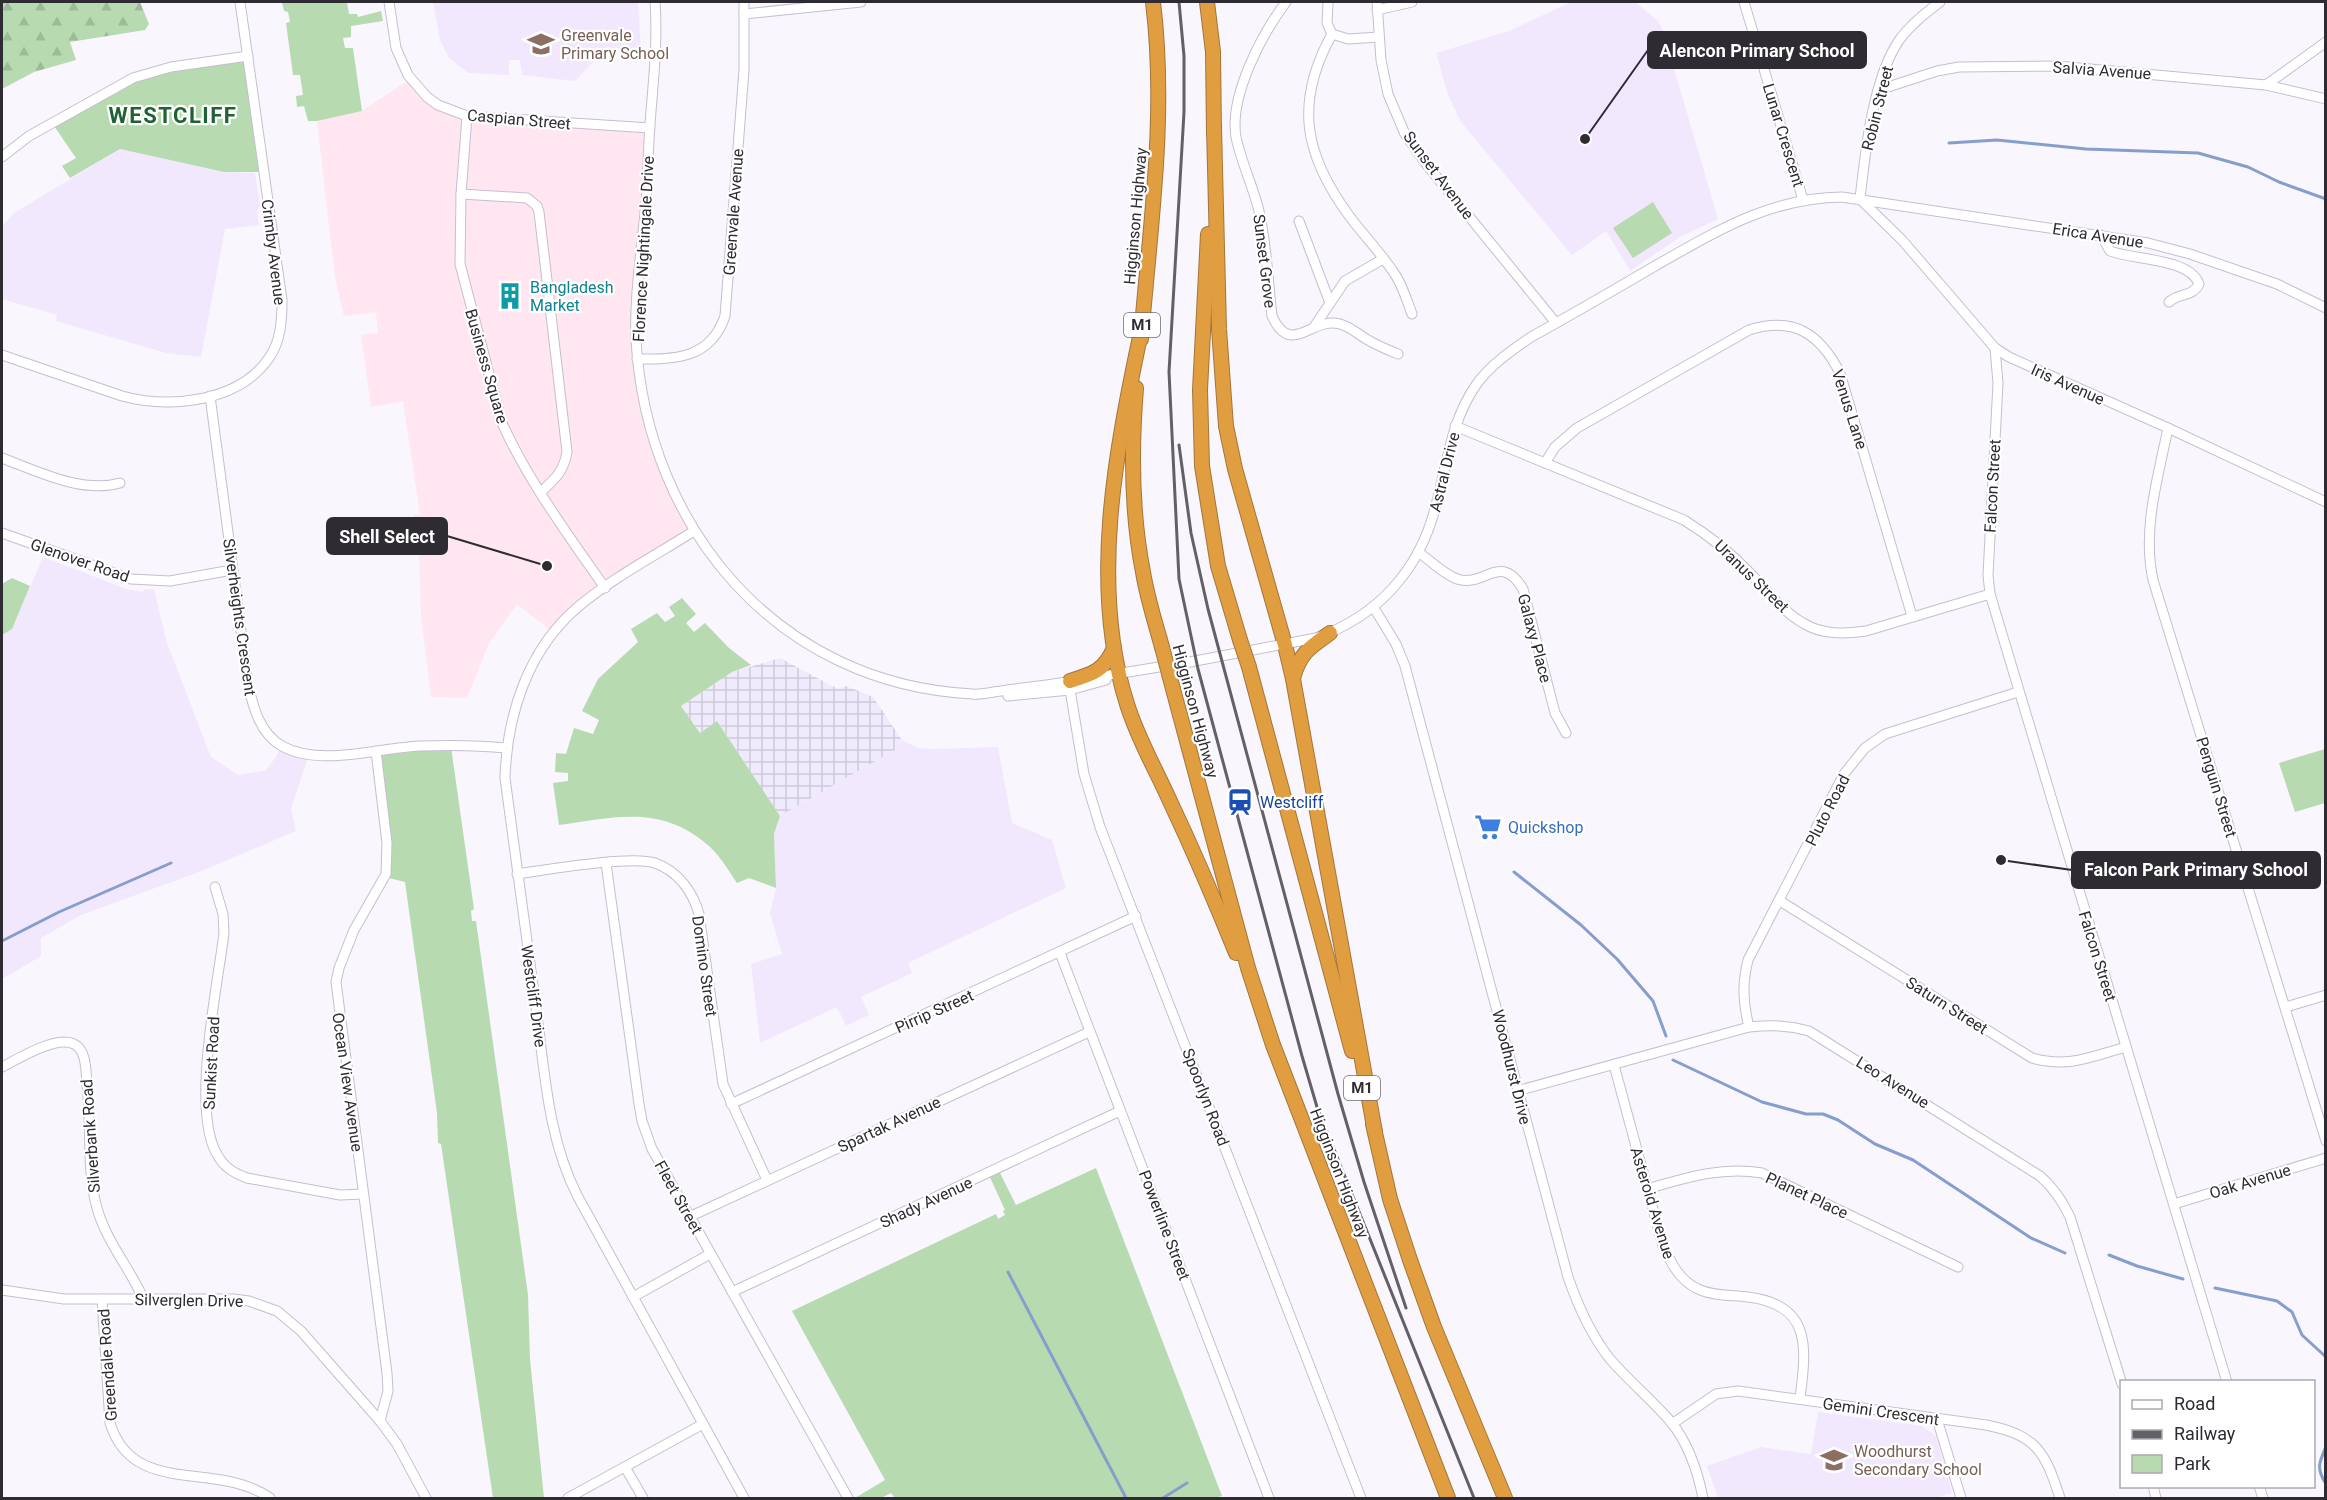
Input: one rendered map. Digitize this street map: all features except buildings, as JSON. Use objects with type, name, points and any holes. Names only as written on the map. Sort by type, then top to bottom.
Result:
[{"type":"highway","name":"Higginson Highway","points":[[1154,2],[1160,69],[1158,147],[1133,429],[1132,479],[1143,572],[1248,968],[1273,1045],[1448,1498]]},
{"type":"highway","name":"M1","points":[[1207,2],[1213,52],[1214,127],[1200,426],[1205,488],[1218,566],[1249,668],[1375,1132],[1390,1199],[1434,1328],[1505,1498]]},
{"type":"highway","points":[[1214,127],[1218,319],[1226,426],[1235,469],[1293,679],[1375,1132]]},
{"type":"highway","points":[[1141,332],[1122,422],[1110,520],[1109,588],[1114,648],[1119,675],[1131,714],[1204,874],[1273,1045]]},
{"type":"highway","points":[[1293,679],[1304,653],[1330,633]]},
{"type":"highway","points":[[1070,686],[1105,666],[1114,648]]},
{"type":"street","name":"Crimby Avenue","points":[[2,355],[90,386],[142,401],[172,401],[210,396],[247,380],[270,356],[278,341],[282,300],[240,2]]},
{"type":"street","name":"Caspian Street","points":[[389,2],[396,48],[408,75],[427,97],[438,105],[467,116],[650,128]]},
{"type":"street","name":"Florence Nightingale Drive","points":[[655,2],[655,42],[636,337],[641,393],[651,435],[669,486],[694,531],[746,597],[793,635],[823,653],[888,680],[951,693],[1013,696],[1119,675]]},
{"type":"street","name":"Greenvale Avenue","points":[[638,359],[678,357],[701,350],[716,336],[725,316],[744,70],[744,2]]},
{"type":"street","points":[[744,14],[861,2]]},
{"type":"street","name":"Sunset Grove","points":[[1286,2],[1267,31],[1252,62],[1241,91],[1235,122],[1236,138],[1262,228],[1272,316],[1277,327],[1285,334],[1294,336],[1331,322],[1342,324],[1398,354]]},
{"type":"street","points":[[1377,6],[1412,2]]},
{"type":"street","name":"Lunar Crescent","points":[[1744,2],[1803,200]]},
{"type":"street","name":"Robin Street","points":[[1860,199],[1871,123],[1889,59],[1913,23],[1940,2]]},
{"type":"street","points":[[1328,4],[1327,23],[1332,34],[1348,39],[1379,37]]},
{"type":"street","name":"Sunset Avenue","points":[[1377,6],[1379,37],[1388,94],[1406,134],[1427,165],[1556,323]]},
{"type":"street","points":[[1332,34],[1318,59],[1311,86],[1309,129],[1311,145],[1326,177],[1349,216],[1396,276],[1412,314]]},
{"type":"street","points":[[2266,85],[2325,42]]},
{"type":"street","points":[[2,158],[29,136],[133,78],[171,67],[248,56]]},
{"type":"street","name":"Salvia Avenue","points":[[1879,90],[1936,71],[1959,67],[2006,65],[2103,69],[2266,85],[2325,99]]},
{"type":"street","name":"Business Square","points":[[467,116],[460,194],[460,264],[490,381],[508,437],[541,492],[605,588]]},
{"type":"street","points":[[460,194],[527,198],[537,206],[539,212],[567,452],[566,463],[560,475],[541,492]]},
{"type":"street","name":"Astral Drive","points":[[1119,675],[1285,645],[1330,633],[1374,608],[1387,596],[1418,552],[1436,509],[1455,426],[1469,397],[1488,371],[1518,346],[1729,224],[1769,208],[1803,200],[1860,199]]},
{"type":"street","name":"Erica Avenue","points":[[1860,199],[2148,243],[2232,268],[2287,288],[2325,308]]},
{"type":"street","name":"Iris Avenue","points":[[1860,199],[1902,240],[1995,348],[2009,357],[2325,502]]},
{"type":"street","points":[[1299,221],[1330,303]]},
{"type":"street","points":[[2101,235],[2110,251],[2173,265],[2197,278],[2199,284],[2194,291],[2173,298],[2169,302]]},
{"type":"street","points":[[1314,329],[1351,276],[1383,259]]},
{"type":"street","name":"Venus Lane","points":[[1545,463],[1555,447],[1577,428],[1749,330],[1763,325],[1802,330],[1817,339],[1829,353],[1840,373],[1912,616]]},
{"type":"street","name":"Falcon Street","points":[[1995,348],[1998,383],[1988,575],[1990,594],[2227,1380]]},
{"type":"street","name":"Silverheights Crescent","points":[[210,396],[248,684],[253,705],[264,729],[281,746],[298,753],[319,755],[418,746],[506,748]]},
{"type":"street","name":"Uranus Street","points":[[1455,426],[1655,507],[1705,533],[1729,552],[1803,624],[1823,631],[1844,634],[1866,631],[1990,594]]},
{"type":"street","name":"Penguin Street","points":[[2168,428],[2150,519],[2148,559],[2325,1141]]},
{"type":"street","points":[[2,458],[54,478],[75,483],[111,486],[120,483]]},
{"type":"street","name":"Westcliff Drive","points":[[694,531],[605,588],[570,615],[545,645],[525,680],[515,706],[506,748],[505,778],[556,1141],[568,1177],[744,1498]]},
{"type":"street","name":"Glenover Road","points":[[2,533],[131,579],[170,580],[232,570]]},
{"type":"street","name":"Galaxy Place","points":[[1418,552],[1450,576],[1458,579],[1467,580],[1503,571],[1513,575],[1523,589],[1555,714],[1566,733]]},
{"type":"street","name":"Woodhurst Drive","points":[[1374,608],[1396,644],[1405,666],[1517,1091],[1577,1303],[1599,1344],[1672,1424],[1694,1466],[1703,1498]]},
{"type":"street","name":"Florence Nightingale Drive","points":[[988,694],[1048,686],[1070,686]]},
{"type":"street","name":"Spoorlyn Road","points":[[1070,686],[1090,795],[1361,1498]]},
{"type":"street","name":"Pluto Road","points":[[1749,1027],[1743,1002],[1744,974],[1748,960],[1844,774],[1865,748],[1885,734],[2018,692]]},
{"type":"street","name":"Ocean View Avenue","points":[[376,751],[387,843],[386,873],[375,897],[354,930],[336,982],[387,1373],[388,1391],[380,1421]]},
{"type":"street","name":"Domino Street","points":[[517,874],[606,863],[652,862],[670,871],[689,889],[699,914],[723,1084],[767,1180]]},
{"type":"street","name":"Fleet Street","points":[[606,863],[642,1121],[652,1149],[848,1498]]},
{"type":"street","name":"Sunkist Road","points":[[215,887],[223,914],[224,933],[208,1052],[206,1084],[208,1122],[217,1155],[234,1173],[247,1178],[340,1195],[363,1194]]},
{"type":"street","name":"Saturn Street","points":[[1780,901],[2032,1058],[2052,1064],[2068,1063],[2126,1047]]},
{"type":"street","name":"Pirrip Street","points":[[731,1104],[1136,916]]},
{"type":"street","name":"Powerline Street","points":[[1060,952],[1269,1498]]},
{"type":"street","points":[[2286,1007],[2325,995]]},
{"type":"street","name":"Leo Avenue","points":[[1517,1091],[1749,1027],[1791,1026],[1823,1038],[2040,1176],[2052,1187],[2070,1217],[2120,1381]]},
{"type":"street","name":"Spartak Avenue","points":[[689,1217],[1089,1032]]},
{"type":"street","name":"Silverbank Road","points":[[2,1067],[41,1048],[62,1042],[74,1044],[82,1052],[88,1096],[93,1192],[108,1236],[143,1298]]},
{"type":"street","name":"Asteroid Avenue","points":[[1614,1065],[1663,1246],[1671,1263],[1683,1279],[1697,1289],[1716,1295],[1749,1297],[1771,1302],[1779,1305],[1791,1316],[1800,1330],[1804,1350],[1800,1399]]},
{"type":"street","name":"Shady Avenue","points":[[732,1292],[1120,1111]]},
{"type":"street","name":"Oak Avenue","points":[[2174,1204],[2325,1158]]},
{"type":"street","name":"Planet Place","points":[[1647,1189],[1704,1173],[1735,1170],[1762,1173],[1958,1267]]},
{"type":"street","points":[[633,1297],[710,1254]]},
{"type":"street","name":"Silverglen Drive","points":[[2,1290],[64,1299],[233,1299],[256,1303],[277,1311],[301,1331],[380,1421],[401,1452],[426,1498]]},
{"type":"street","name":"Greendale Road","points":[[102,1299],[110,1423],[125,1453],[143,1466],[176,1474],[230,1482],[270,1498]]},
{"type":"street","name":"Gemini Crescent","points":[[1672,1424],[1708,1399],[1724,1392],[1738,1391],[2000,1428],[2029,1441],[2046,1459],[2060,1498]]},
{"type":"street","points":[[1937,1419],[1960,1498]]},
{"type":"street","points":[[568,1498],[703,1424]]},
{"type":"street","points":[[625,1467],[643,1498]]},
{"type":"shaded area","name":"Greenvale Primary School","points":[[433,2],[638,2],[641,50],[607,48],[575,81],[522,75],[520,60],[509,60],[509,75],[468,73],[449,58],[440,40]]},
{"type":"shaded area","points":[[1571,2],[1635,2],[1658,21],[1663,31],[1718,219],[1680,237],[1630,271],[1606,231],[1572,255],[1461,122],[1448,95],[1436,53],[1509,31]]},
{"type":"shaded area","points":[[410,79],[454,113],[650,130],[636,337],[651,435],[695,531],[605,588],[555,634],[517,604],[488,645],[467,698],[431,697],[421,617],[419,553],[414,515],[420,514],[403,401],[371,407],[361,335],[378,333],[376,312],[344,316],[335,277],[317,121],[362,111]]},
{"type":"shaded area","points":[[120,149],[224,172],[255,173],[260,206],[257,211],[259,225],[225,229],[201,357],[166,353],[56,321],[57,315],[2,299],[2,226],[14,213]]},
{"type":"shaded area","points":[[43,557],[127,589],[143,592],[145,589],[154,590],[167,643],[211,757],[238,775],[266,770],[281,746],[309,755],[291,809],[296,831],[199,872],[81,915],[41,938],[41,956],[2,979],[2,635],[12,629]]},
{"type":"shaded area","points":[[780,658],[838,689],[846,686],[873,697],[902,740],[895,750],[780,816],[718,722],[700,733],[681,706],[732,672]]},
{"type":"shaded area","points":[[902,740],[918,748],[998,747],[1012,823],[1052,840],[1066,888],[908,963],[912,973],[861,997],[869,1015],[846,1026],[837,1007],[760,1043],[751,964],[782,954],[770,913],[776,888],[774,834],[780,816],[895,750]]},
{"type":"shaded area","name":"Woodhurst Secondary School","points":[[1818,1412],[1922,1426],[1936,1436],[1952,1493],[1936,1498],[1718,1498],[1707,1466],[1761,1447],[1811,1454]]},
{"type":"green space","points":[[2,2],[140,2],[149,24],[145,30],[70,42],[76,60],[34,72],[2,89]]},
{"type":"green space","points":[[282,2],[347,2],[349,14],[357,14],[358,17],[381,11],[383,21],[351,26],[351,37],[343,38],[345,48],[353,48],[362,111],[308,121],[304,106],[297,107],[296,96],[303,95],[300,75],[293,75],[286,23],[290,22],[288,12],[284,11]]},
{"type":"green space","points":[[248,56],[264,172],[224,172],[120,149],[70,178],[62,166],[76,158],[52,123],[133,79]]},
{"type":"green space","points":[[1653,202],[1672,233],[1633,258],[1613,228]]},
{"type":"green space","points":[[12,578],[30,586],[12,629],[2,635],[2,584]]},
{"type":"green space","points":[[682,598],[696,614],[686,623],[694,632],[705,623],[729,648],[751,665],[732,672],[681,706],[700,733],[717,721],[780,816],[774,834],[776,888],[749,878],[737,883],[709,846],[674,824],[656,819],[619,817],[559,825],[553,783],[568,781],[568,773],[555,772],[556,753],[566,754],[574,728],[593,734],[599,720],[582,711],[598,679],[638,642],[631,629],[657,613],[665,622],[675,616],[669,607]]},
{"type":"green space","points":[[451,747],[474,909],[471,911],[472,921],[476,921],[528,1295],[530,1359],[544,1498],[493,1498],[441,1144],[438,1143],[437,1113],[405,882],[385,877],[376,751]]},
{"type":"green space","points":[[2325,749],[2325,803],[2295,812],[2279,763]]},
{"type":"green space","points":[[1096,1168],[1222,1496],[1214,1498],[895,1498],[891,1493],[881,1498],[855,1498],[885,1480],[792,1311],[996,1214],[998,1219],[1005,1215],[1003,1211],[1005,1210],[988,1173],[998,1169],[1016,1205]]},
{"type":"waterway","points":[[1949,143],[1997,140],[2086,149],[2198,153],[2248,167],[2279,182],[2326,199]]},
{"type":"waterway","points":[[2,941],[59,912],[171,863]]},
{"type":"waterway","points":[[1514,872],[1581,925],[1617,959],[1653,1001],[1666,1036]]},
{"type":"waterway","points":[[1673,1060],[1762,1102],[1806,1114],[1823,1114],[1838,1120],[1875,1144],[1913,1160],[2031,1238],[2065,1253]]},
{"type":"waterway","points":[[2109,1255],[2137,1266],[2183,1279]]},
{"type":"waterway","points":[[1008,1272],[1126,1498]]},
{"type":"waterway","points":[[2215,1288],[2277,1301],[2292,1312],[2302,1335],[2326,1357]]},
{"type":"waterway","points":[[2326,1447],[2320,1465],[2326,1484]]},
{"type":"waterway","points":[[1163,1498],[1187,1483]]},
{"type":"railway","points":[[1179,2],[1184,56],[1184,112],[1169,372],[1179,579],[1198,669],[1317,1107],[1474,1498]]},
{"type":"railway","points":[[1179,445],[1191,533],[1208,609],[1338,1094],[1364,1182],[1406,1308]]},
{"type":"place","name":"Greenvale Primary School","points":[[541,44]]},
{"type":"place","name":"Alencon Primary School","points":[[1585,139]]},
{"type":"place","name":"Bangladesh Market","points":[[510,296]]},
{"type":"place","name":"Shell Select","points":[[547,566]]},
{"type":"place","name":"Westcliff","points":[[1240,802]]},
{"type":"place","name":"Quickshop","points":[[1488,827]]},
{"type":"place","name":"Falcon Park Primary School","points":[[2001,860]]},
{"type":"place","name":"Woodhurst Secondary School","points":[[1834,1460]]},
{"type":"district","name":"WESTCLIFF","points":[[173,115]]}]
